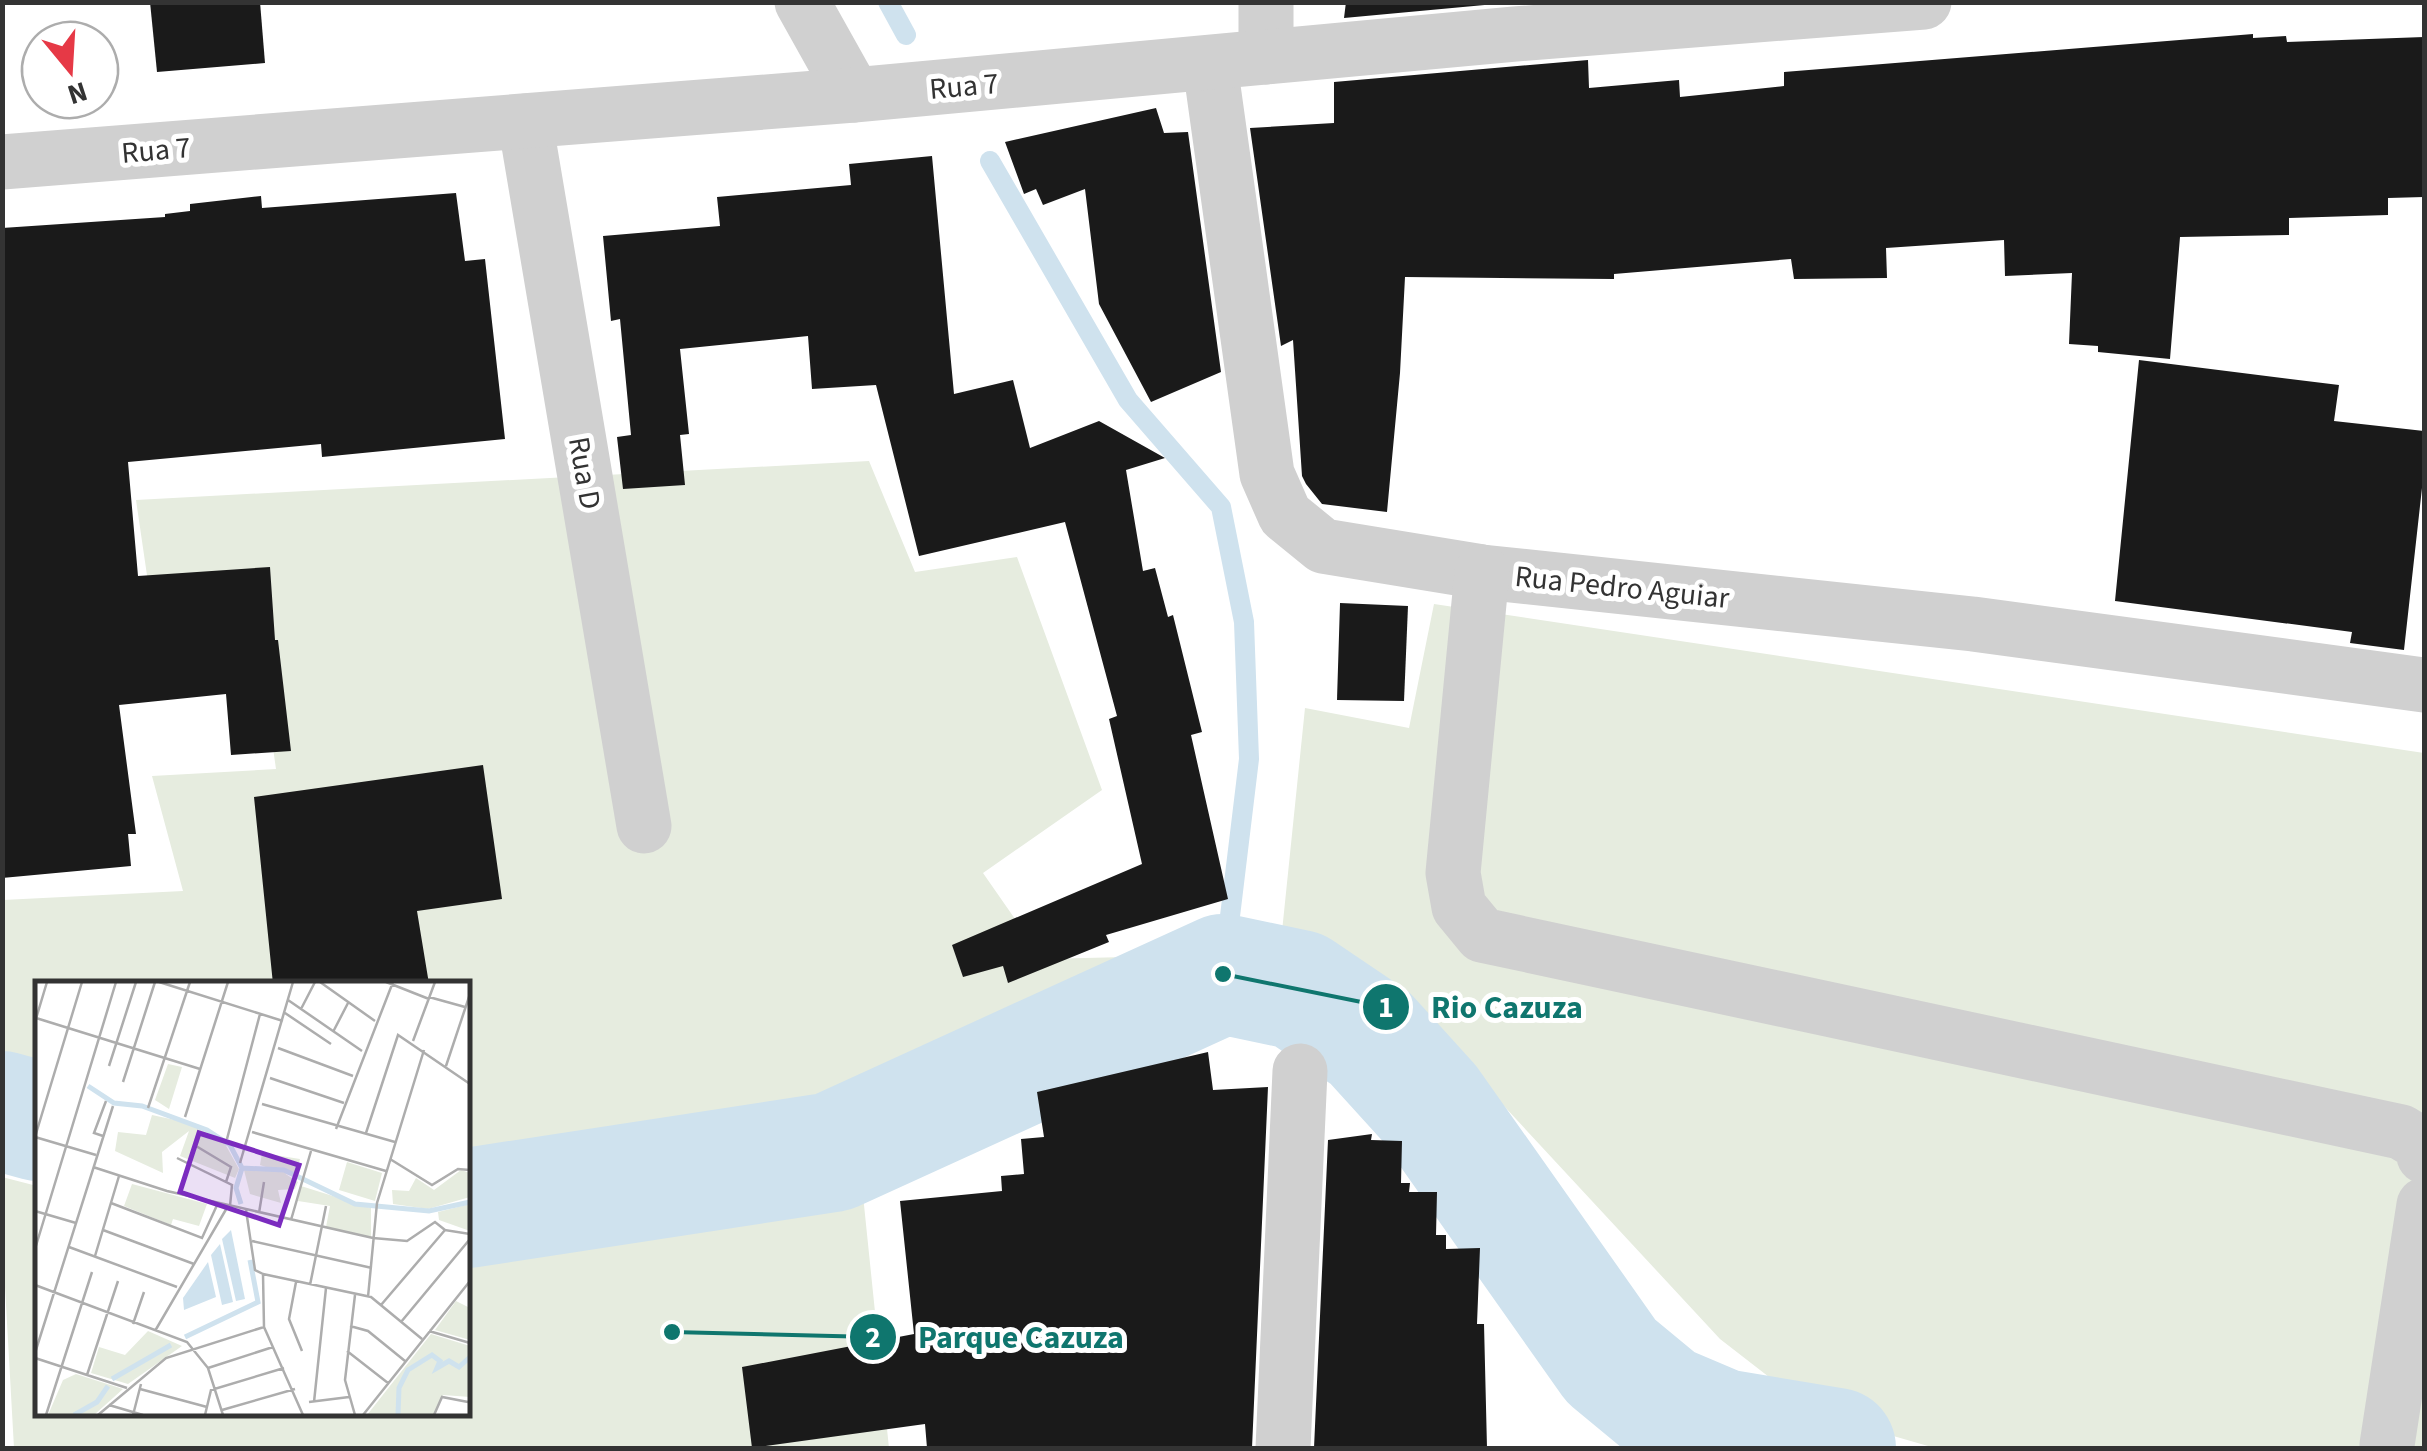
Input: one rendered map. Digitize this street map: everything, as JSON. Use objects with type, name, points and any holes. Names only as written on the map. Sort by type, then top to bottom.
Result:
[{"type":"street","points":[[802,2],[854,95]]},
{"type":"street","points":[[1266,2],[1266,57]]},
{"type":"street","name":"Rua 7","points":[[2,162],[1210,64],[1515,18],[1924,2]]},
{"type":"street","name":"Rua Pedro Aguiar","points":[[1210,64],[1267,474],[1284,515],[1323,546],[1482,572],[1973,624],[2424,685]]},
{"type":"street","name":"Rua D","points":[[525,121],[644,826]]},
{"type":"street","points":[[1482,572],[1452,872],[1459,907],[1482,935],[2401,1132],[2422,1145],[2424,1156]]},
{"type":"street","points":[[1284,1448],[1300,1070]]},
{"type":"street","points":[[2388,1445],[2424,1205]]},
{"type":"shaded area","points":[[869,461],[915,572],[1017,557],[1102,790],[983,873],[1043,959],[1168,956],[756,1130],[470,1179],[470,981],[35,981],[35,1143],[3,1128],[3,900],[183,891],[152,776],[276,769],[249,579],[149,589],[136,500]]},
{"type":"shaded area","points":[[1434,604],[2424,753],[2424,1448],[1935,1448],[1817,1414],[1720,1339],[1464,1063],[1280,951],[1305,708],[1409,728]]},
{"type":"shaded area","points":[[860,1166],[889,1448],[14,1448],[2,1177],[35,1185],[35,1416],[470,1416],[470,1224]]},
{"type":"building","points":[[150,2],[260,2],[265,63],[157,72]]},
{"type":"building","points":[[1346,2],[1517,2],[1344,18]]},
{"type":"building","points":[[2253,34],[2253,38],[2286,36],[2287,42],[2424,37],[2424,197],[2388,198],[2388,215],[2289,218],[2289,235],[2180,237],[2170,359],[2098,352],[2098,346],[2069,344],[2072,273],[2005,276],[2004,240],[1886,248],[1887,278],[1794,279],[1791,259],[1614,274],[1614,279],[1405,277],[1387,512],[1322,504],[1302,476],[1293,340],[1281,346],[1250,128],[1334,123],[1334,82],[1588,60],[1589,88],[1679,80],[1680,97],[1784,86],[1784,72]]},
{"type":"building","points":[[1156,108],[1164,133],[1188,132],[1221,372],[1151,402],[1099,304],[1085,189],[1043,205],[1036,189],[1024,194],[1005,142]]},
{"type":"building","points":[[932,156],[954,394],[1013,380],[1030,448],[1099,421],[1165,458],[1126,470],[1143,571],[1155,568],[1168,617],[1173,615],[1202,732],[1191,735],[1228,899],[1106,935],[1109,942],[1008,983],[1003,966],[963,977],[952,945],[1142,864],[1109,719],[1117,716],[1065,522],[919,556],[876,385],[812,389],[808,336],[680,349],[689,434],[680,435],[685,485],[623,489],[617,437],[631,435],[620,319],[611,321],[603,236],[720,226],[717,197],[851,185],[849,164]]},
{"type":"building","points":[[456,193],[465,261],[485,259],[505,439],[322,457],[321,444],[128,462],[138,576],[270,567],[275,640],[291,751],[231,755],[226,694],[119,705],[136,834],[128,834],[131,866],[2,878],[2,228],[165,217],[190,211],[190,204],[261,196],[262,208]]},
{"type":"building","points":[[2139,360],[2339,385],[2334,421],[2424,431],[2424,470],[2404,650],[2350,643],[2352,632],[2115,601]]},
{"type":"building","points":[[1340,603],[1408,606],[1404,701],[1337,700]]},
{"type":"building","points":[[483,765],[502,899],[417,911],[429,981],[273,981],[254,797]]},
{"type":"building","points":[[1208,1052],[1213,1090],[1268,1087],[1252,1448],[927,1448],[925,1424],[752,1448],[742,1367],[914,1334],[900,1201],[1002,1191],[1001,1176],[1024,1174],[1021,1139],[1044,1137],[1037,1092]]},
{"type":"building","points":[[1372,1134],[1371,1140],[1402,1141],[1401,1183],[1410,1183],[1409,1192],[1437,1192],[1436,1235],[1446,1235],[1446,1249],[1480,1248],[1477,1324],[1484,1324],[1487,1448],[1314,1448],[1328,1140]]},
{"type":"waterway","points":[[888,2],[906,35]]},
{"type":"waterway","points":[[990,161],[1128,400],[1221,507],[1244,622],[1249,759],[1223,974]]},
{"type":"waterway","points":[[470,1208],[833,1152],[1223,974],[1299,990],[1370,1038],[1429,1103],[1611,1361],[1663,1404],[1722,1429],[1836,1448]]},
{"type":"waterway","points":[[2,1111],[35,1120]]},
{"type":"place","name":"Rio Cazuza","points":[[1223,974]]},
{"type":"place","name":"Parque Cazuza","points":[[672,1332]]}]
